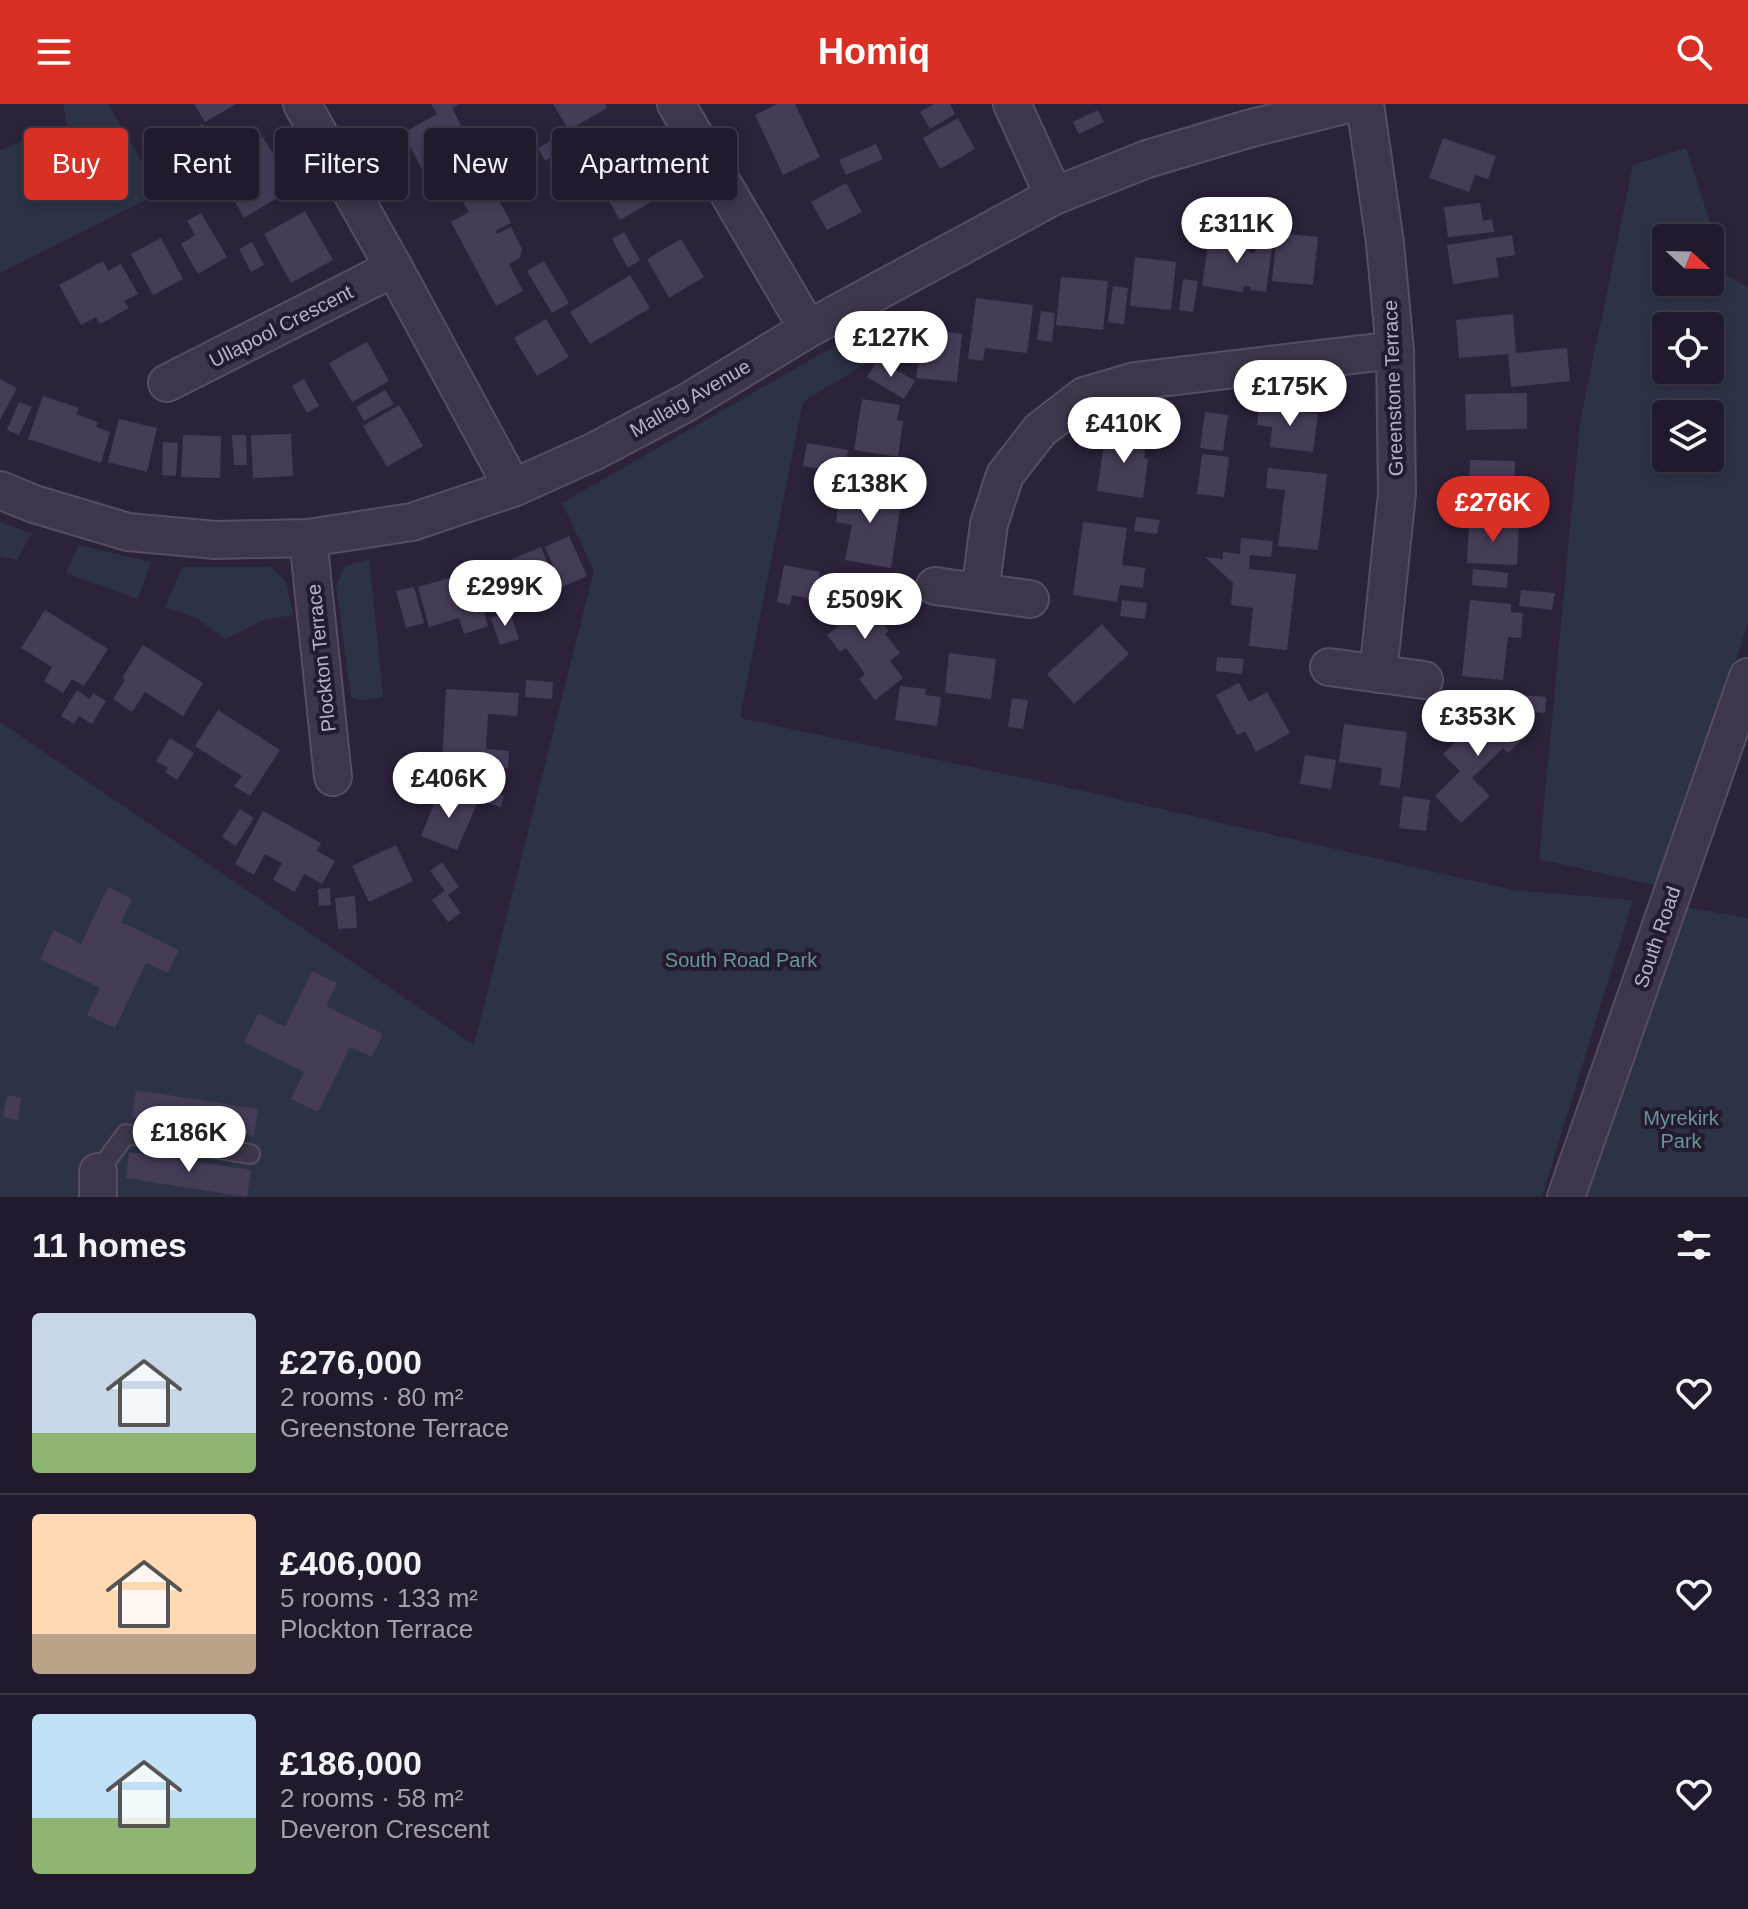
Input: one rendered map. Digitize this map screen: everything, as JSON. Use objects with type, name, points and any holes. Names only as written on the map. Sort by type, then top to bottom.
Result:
[{"type":"street","points":[[302,104],[513,488]]},
{"type":"street","points":[[676,104],[808,329]]},
{"type":"street","points":[[1012,104],[1054,196]]},
{"type":"street","name":"Mallaig Avenue","points":[[0,490],[34,504],[128,532],[215,540],[308,538],[412,522],[513,488],[593,452],[686,403],[808,329],[1054,196],[1147,159],[1348,104]]},
{"type":"street","name":"Greenstone Terrace","points":[[1365,104],[1385,243],[1395,350],[1397,494],[1378,674]]},
{"type":"street","name":"Ullapool Crescent","points":[[167,383],[394,268]]},
{"type":"street","points":[[980,592],[989,524],[1005,475],[1040,430],[1084,396],[1135,381],[1395,350]]},
{"type":"street","name":"Plockton Terrace","points":[[308,538],[333,777]]},
{"type":"street","points":[[935,586],[1030,599]]},
{"type":"street","points":[[1329,667],[1424,680]]},
{"type":"street","name":"South Road","points":[[1566,1197],[1748,677]]},
{"type":"lane","points":[[98,1184],[126,1134],[250,1154]]},
{"type":"green space","points":[[63,104],[108,104],[122,128],[59,128],[67,125]]},
{"type":"green space","points":[[128,138],[144,166],[146,200],[0,273],[0,150],[24,141],[24,200],[128,200]]},
{"type":"green space","points":[[1686,148],[1711,224],[1652,224],[1652,296],[1724,296],[1724,266],[1727,275],[1748,288],[1748,623],[1662,887],[1539,859],[1580,423],[1633,165]]},
{"type":"green space","name":"South Road Park","points":[[888,315],[901,342],[803,402],[740,718],[1061,786],[1513,890],[1633,900],[1542,1197],[0,1197],[0,722],[474,1045],[594,571],[562,503]]},
{"type":"green space","points":[[0,522],[32,533],[17,560],[0,556]]},
{"type":"green space","points":[[78,545],[151,562],[138,599],[66,573]]},
{"type":"green space","points":[[369,559],[383,697],[361,701],[351,697],[336,586],[345,566]]},
{"type":"green space","points":[[182,567],[270,567],[286,581],[293,615],[263,620],[225,639],[198,619],[165,607]]},
{"type":"green space","name":"Myrekirk Park","points":[[1684,907],[1748,918],[1748,1197],[1587,1197]]},
{"type":"building","points":[[194,104],[236,104],[205,122]]},
{"type":"building","points":[[431,104],[460,104],[452,108],[462,128],[424,128],[424,173],[408,142],[408,130],[437,114]]},
{"type":"building","points":[[553,104],[605,104],[607,108],[568,128]]},
{"type":"building","points":[[777,104],[795,104],[820,157],[783,175],[755,115]]},
{"type":"building","points":[[934,104],[950,104],[955,114],[930,129],[920,112]]},
{"type":"building","points":[[1098,110],[1104,122],[1079,134],[1073,122]]},
{"type":"building","points":[[958,118],[975,149],[940,169],[923,138]]},
{"type":"building","points":[[259,131],[275,157],[275,199],[244,218],[234,200],[259,200]]},
{"type":"building","points":[[1443,138],[1496,156],[1488,179],[1475,175],[1469,192],[1429,178]]},
{"type":"building","points":[[552,140],[552,157],[545,161],[538,148]]},
{"type":"building","points":[[876,144],[883,159],[846,175],[839,160]]},
{"type":"building","points":[[846,183],[862,212],[827,230],[811,202]]},
{"type":"building","points":[[462,200],[499,200],[511,223],[496,231],[497,234],[511,227],[522,249],[520,258],[509,264],[523,291],[496,306],[451,222],[469,212]]},
{"type":"building","points":[[608,200],[655,200],[620,220]]},
{"type":"building","points":[[1480,203],[1483,221],[1492,219],[1494,232],[1448,237],[1444,207]]},
{"type":"building","points":[[305,211],[333,260],[291,283],[264,234]]},
{"type":"building","points":[[201,213],[227,257],[198,274],[181,244],[195,235],[187,221]]},
{"type":"building","points":[[624,232],[640,260],[628,268],[612,239]]},
{"type":"building","points":[[1277,233],[1318,237],[1313,285],[1272,281]]},
{"type":"building","points":[[1512,235],[1515,255],[1496,258],[1499,277],[1453,284],[1447,245]]},
{"type":"building","points":[[161,238],[183,279],[153,295],[131,254]]},
{"type":"building","points":[[1209,238],[1250,243],[1249,252],[1255,253],[1257,238],[1273,240],[1266,292],[1244,286],[1243,292],[1202,286]]},
{"type":"building","points":[[681,239],[704,277],[669,298],[647,259]]},
{"type":"building","points":[[252,242],[264,265],[251,272],[239,249]]},
{"type":"building","points":[[1135,257],[1176,262],[1171,310],[1130,306]]},
{"type":"building","points":[[103,261],[108,271],[121,264],[138,294],[124,301],[129,308],[100,324],[96,317],[81,325],[59,285]]},
{"type":"building","points":[[544,261],[569,303],[552,313],[527,271]]},
{"type":"building","points":[[630,275],[650,308],[590,344],[570,312]]},
{"type":"building","points":[[1061,277],[1108,281],[1103,330],[1056,325]]},
{"type":"building","points":[[1183,279],[1198,281],[1193,312],[1179,310]]},
{"type":"building","points":[[1113,286],[1128,288],[1124,324],[1108,322]]},
{"type":"building","points":[[976,298],[1033,305],[1027,353],[985,348],[983,361],[968,359]]},
{"type":"building","points":[[1041,311],[1055,313],[1052,342],[1037,340]]},
{"type":"building","points":[[1513,314],[1516,353],[1567,348],[1570,381],[1511,387],[1508,354],[1459,358],[1456,320]]},
{"type":"building","points":[[546,319],[569,357],[537,376],[514,338]]},
{"type":"building","points":[[922,329],[962,334],[957,382],[916,378]]},
{"type":"building","points":[[367,342],[389,381],[352,402],[329,363]]},
{"type":"building","points":[[878,359],[915,381],[904,399],[867,377]]},
{"type":"building","points":[[0,379],[17,388],[0,420]]},
{"type":"building","points":[[304,379],[319,406],[307,413],[292,386]]},
{"type":"building","points":[[385,390],[394,404],[364,421],[356,407]]},
{"type":"building","points":[[1527,393],[1527,429],[1466,430],[1465,394]]},
{"type":"building","points":[[43,396],[79,408],[76,414],[98,422],[96,427],[110,432],[101,463],[28,439]]},
{"type":"building","points":[[862,399],[900,405],[897,420],[903,421],[898,457],[854,450]]},
{"type":"building","points":[[19,402],[32,407],[19,435],[7,430]]},
{"type":"building","points":[[399,405],[423,446],[387,467],[363,426]]},
{"type":"building","points":[[1259,407],[1318,414],[1313,452],[1270,447],[1272,427],[1257,425]]},
{"type":"building","points":[[1205,412],[1228,415],[1223,451],[1200,448]]},
{"type":"building","points":[[119,419],[157,428],[147,472],[108,462]]},
{"type":"building","points":[[1106,431],[1147,436],[1144,458],[1148,459],[1143,498],[1097,491]]},
{"type":"building","points":[[291,434],[293,476],[253,478],[251,435]]},
{"type":"building","points":[[183,435],[221,436],[220,478],[181,477]]},
{"type":"building","points":[[232,435],[246,435],[247,465],[234,465]]},
{"type":"building","points":[[163,442],[178,443],[176,476],[162,475]]},
{"type":"building","points":[[807,443],[848,450],[844,473],[803,466]]},
{"type":"building","points":[[1202,454],[1229,457],[1224,497],[1197,494]]},
{"type":"building","points":[[1470,460],[1515,461],[1514,500],[1469,499]]},
{"type":"building","points":[[1268,468],[1327,474],[1318,550],[1278,546],[1285,490],[1266,488]]},
{"type":"building","points":[[841,486],[902,496],[891,568],[845,560],[852,525],[836,522]]},
{"type":"building","points":[[1136,517],[1160,520],[1157,534],[1134,531]]},
{"type":"building","points":[[1083,522],[1127,528],[1122,565],[1145,568],[1143,588],[1120,585],[1117,602],[1073,595]]},
{"type":"building","points":[[1469,524],[1519,525],[1517,565],[1467,563]]},
{"type":"building","points":[[569,536],[587,576],[562,587],[545,547]]},
{"type":"building","points":[[1241,538],[1273,541],[1271,557],[1250,555],[1249,569],[1296,574],[1287,650],[1249,646],[1253,608],[1231,605],[1233,583],[1205,557],[1223,559],[1223,552],[1240,554]]},
{"type":"building","points":[[541,547],[555,580],[511,598],[498,565]]},
{"type":"building","points":[[784,565],[820,572],[815,600],[792,595],[790,605],[777,602]]},
{"type":"building","points":[[1473,569],[1508,573],[1507,588],[1472,585]]},
{"type":"building","points":[[478,570],[489,610],[484,611],[488,626],[464,634],[459,618],[429,627],[418,587]]},
{"type":"building","points":[[855,586],[889,631],[885,634],[900,653],[890,661],[903,678],[875,700],[859,679],[865,674],[846,648],[840,652],[827,635],[838,627],[824,609]]},
{"type":"building","points":[[414,587],[424,623],[406,628],[396,591]]},
{"type":"building","points":[[1521,590],[1555,593],[1552,610],[1519,606]]},
{"type":"building","points":[[1122,600],[1147,603],[1145,619],[1120,616]]},
{"type":"building","points":[[1470,600],[1511,604],[1511,612],[1523,613],[1521,638],[1508,637],[1503,680],[1462,676]]},
{"type":"building","points":[[45,610],[108,649],[84,686],[72,679],[63,693],[44,681],[52,667],[21,648]]},
{"type":"building","points":[[510,612],[519,639],[500,645],[491,618]]},
{"type":"building","points":[[1102,624],[1129,654],[1074,704],[1047,674]]},
{"type":"building","points":[[143,645],[203,683],[183,716],[145,692],[132,712],[113,699]]},
{"type":"building","points":[[949,653],[996,659],[991,699],[945,693]]},
{"type":"building","points":[[1217,657],[1244,659],[1242,674],[1216,671]]},
{"type":"building","points":[[526,680],[553,682],[552,699],[525,697]]},
{"type":"building","points":[[1239,683],[1249,702],[1267,692],[1290,733],[1256,752],[1245,731],[1237,735],[1216,695]]},
{"type":"building","points":[[900,686],[926,689],[925,695],[941,697],[937,726],[895,720]]},
{"type":"building","points":[[446,689],[519,693],[517,716],[488,714],[486,749],[509,751],[508,768],[442,764]]},
{"type":"building","points":[[77,690],[90,699],[93,693],[106,701],[92,724],[79,716],[74,724],[61,716]]},
{"type":"building","points":[[1520,695],[1546,697],[1545,713],[1519,711]]},
{"type":"building","points":[[1012,698],[1028,700],[1023,729],[1008,727]]},
{"type":"building","points":[[1496,702],[1507,713],[1510,710],[1530,732],[1508,753],[1503,748],[1472,778],[1490,796],[1461,823],[1435,796],[1460,771],[1443,754]]},
{"type":"building","points":[[218,710],[280,750],[250,796],[234,786],[242,776],[195,746]]},
{"type":"building","points":[[1344,724],[1407,732],[1400,788],[1380,785],[1382,768],[1339,762]]},
{"type":"building","points":[[170,738],[194,753],[177,780],[165,772],[168,768],[156,761]]},
{"type":"building","points":[[1305,755],[1336,760],[1331,789],[1300,784]]},
{"type":"building","points":[[477,788],[504,795],[501,807],[474,799]]},
{"type":"building","points":[[440,789],[477,804],[457,850],[421,836]]},
{"type":"building","points":[[1403,796],[1430,800],[1426,831],[1399,828]]},
{"type":"building","points":[[240,809],[254,818],[236,846],[222,837]]},
{"type":"building","points":[[263,811],[321,843],[317,851],[335,861],[322,884],[304,874],[295,892],[273,880],[282,863],[265,854],[254,875],[235,864]]},
{"type":"building","points":[[396,845],[413,881],[369,902],[352,866]]},
{"type":"building","points":[[442,862],[459,887],[448,895],[461,913],[448,922],[432,900],[445,891],[430,871]]},
{"type":"building","points":[[108,887],[132,899],[121,922],[179,950],[168,973],[146,963],[115,1028],[87,1015],[100,988],[40,959],[54,930],[81,944]]},
{"type":"building","points":[[330,888],[331,905],[319,906],[318,889]]},
{"type":"building","points":[[355,896],[357,928],[338,929],[335,898]]},
{"type":"building","points":[[312,971],[337,983],[326,1006],[383,1034],[372,1057],[350,1047],[318,1112],[291,1099],[304,1072],[244,1042],[258,1013],[285,1027]]},
{"type":"building","points":[[136,1090],[258,1109],[254,1136],[132,1117]]},
{"type":"building","points":[[7,1095],[21,1098],[18,1120],[3,1117]]},
{"type":"building","points":[[129,1152],[251,1170],[247,1197],[126,1178]]}]
